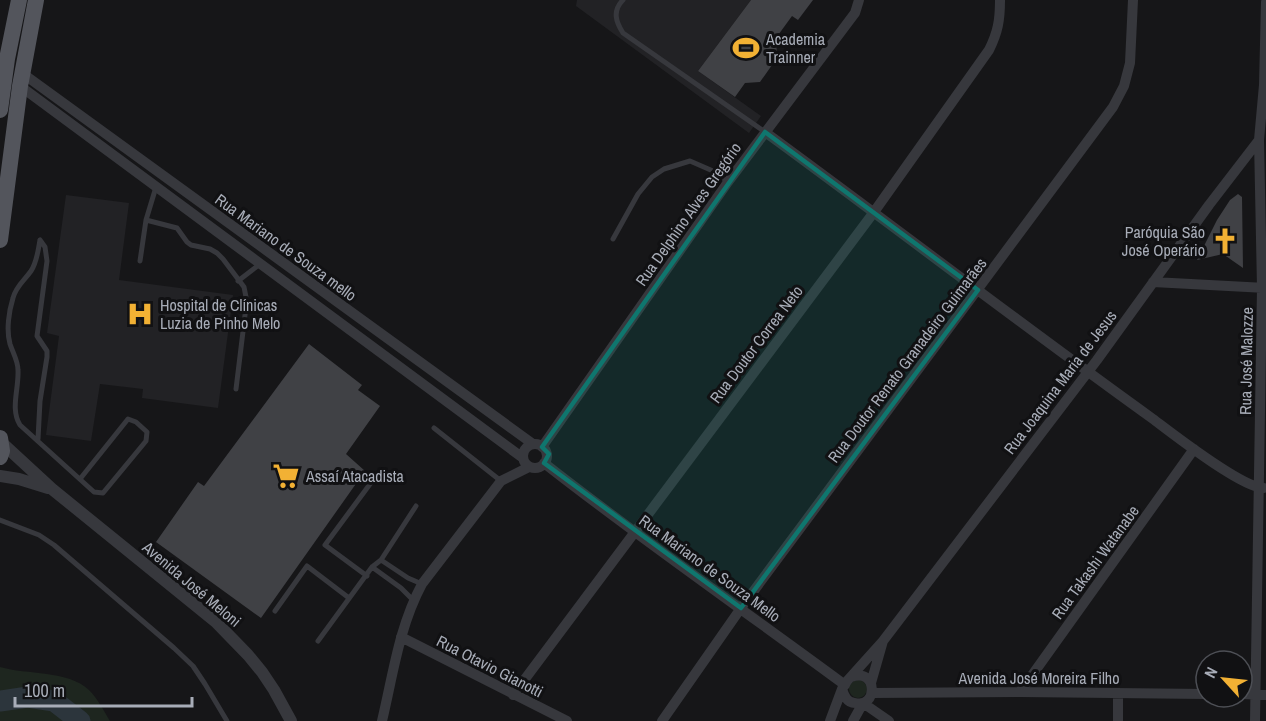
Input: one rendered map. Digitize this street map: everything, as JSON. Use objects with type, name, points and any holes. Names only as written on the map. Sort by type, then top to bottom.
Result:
[{"type":"main road","points":[[0,110],[19,0]]},
{"type":"main road","points":[[0,240],[21,79],[36,0]]},
{"type":"street","name":"Rua Delphino Alves Gregório","points":[[538,445],[728,182],[855,13],[859,0]]},
{"type":"street","name":"Rua Doutor Correa Neto","points":[[513,695],[874,212],[989,50],[1000,22],[1000,0]]},
{"type":"street","name":"Rua Doutor Renato Granadeiro Guimarães","points":[[662,721],[741,608],[1113,107],[1124,86],[1130,63],[1133,0]]},
{"type":"street","name":"Rua José Malozze","points":[[1255,721],[1261,695],[1264,288],[1259,140],[1265,85],[1266,2]]},
{"type":"street","name":"Rua Mariano de Souza mello","points":[[21,79],[156,187],[526,462]]},
{"type":"street","name":"Rua Mariano de Souza mello","points":[[21,79],[538,445]]},
{"type":"street","points":[[765,132],[1194,449],[1228,472],[1262,488]]},
{"type":"street","name":"Rua Joaquina Maria de Jesus","points":[[846,684],[883,641],[1088,371],[1259,140]]},
{"type":"street","points":[[1153,282],[1264,288]]},
{"type":"street","points":[[538,445],[546,455],[544,464],[537,468],[526,462],[525,449],[538,445]]},
{"type":"street","name":"Avenida José Meloni","points":[[0,446],[216,622],[262,672],[291,721]]},
{"type":"street","name":"Rua Takashi Watanabe","points":[[1020,692],[1194,449]]},
{"type":"street","points":[[382,721],[401,638],[413,600],[422,584],[501,481],[526,462]]},
{"type":"street","name":"Rua Mariano de Souza Mello","points":[[544,464],[634,532],[846,684]]},
{"type":"street","name":"Avenida José Meloni","points":[[0,476],[20,479],[52,489]]},
{"type":"street","name":"Rua Otavio Gianotti","points":[[401,638],[567,721]]},
{"type":"street","points":[[853,721],[867,700],[883,641]]},
{"type":"street","points":[[831,721],[846,684],[860,675],[871,688]]},
{"type":"street","points":[[846,684],[850,701],[863,703],[889,721]]},
{"type":"street","name":"Avenida José Moreira Filho","points":[[871,688],[1194,694]]},
{"type":"street","points":[[1118,693],[1118,721]]},
{"type":"lane","points":[[623,0],[617,6],[615,21],[623,33],[765,132]]},
{"type":"lane","points":[[612,239],[639,194],[652,177],[664,169],[690,161],[713,171],[728,182]]},
{"type":"lane","points":[[140,261],[146,220],[156,187]]},
{"type":"lane","points":[[146,220],[177,228],[191,245],[217,253],[244,287],[246,297],[236,389]]},
{"type":"lane","points":[[38,440],[40,401],[47,357],[47,351],[38,336],[47,261],[47,252],[40,240],[38,255],[31,271],[18,284],[13,297],[8,334],[18,374],[15,418],[20,425],[94,492],[103,493],[146,441],[147,432],[136,422],[128,419],[80,479]]},
{"type":"lane","points":[[238,281],[260,264]]},
{"type":"lane","points":[[434,428],[501,481]]},
{"type":"lane","points":[[367,576],[325,545],[373,480]]},
{"type":"lane","points":[[318,641],[372,567],[381,560],[416,506]]},
{"type":"lane","points":[[0,520],[39,535],[54,545],[174,648],[193,666],[227,721]]},
{"type":"lane","points":[[381,560],[408,578],[422,584]]},
{"type":"lane","points":[[275,611],[307,566],[350,598]]},
{"type":"lane","points":[[372,567],[398,585],[413,600]]},
{"type":"highlighted area","points":[[765,132],[978,290],[741,608],[544,463],[549,454],[542,447]]},
{"type":"shaded area","points":[[577,0],[751,0],[698,71],[761,116],[749,133],[576,6]]},
{"type":"shaded area","name":"Hospital de Clínicas Luzia de Pinho Melo","points":[[66,195],[129,203],[119,280],[233,295],[218,408],[142,398],[143,389],[100,384],[91,441],[46,435],[59,336],[47,333]]},
{"type":"shaded area","points":[[0,667],[70,679],[89,690],[110,721],[0,721]]},
{"type":"shaded area","points":[[854,680],[862,680],[867,685],[865,696],[854,698],[849,693],[849,685]]},
{"type":"building","name":"Academia Trainner","points":[[751,0],[813,0],[798,20],[792,16],[776,38],[777,58],[760,82],[745,83],[735,97],[698,71]]},
{"type":"building","name":"Paróquia São José Operário","points":[[1238,194],[1242,197],[1243,268],[1223,254],[1197,260],[1217,220],[1230,200]]},
{"type":"building","name":"Assaí Atacadista","points":[[309,344],[362,385],[358,390],[380,406],[346,454],[365,471],[261,618],[156,542],[198,482],[204,486]]},
{"type":"waterway","points":[[0,701],[28,697],[54,701],[80,721]]},
{"type":"place","name":"Academia Trainner","points":[[746,48]]},
{"type":"place","name":"Paróquia São José Operário","points":[[1225,241]]},
{"type":"place","name":"Hospital de Clínicas Luzia de Pinho Melo","points":[[140,314]]},
{"type":"place","name":"Assaí Atacadista","points":[[286,476]]}]
